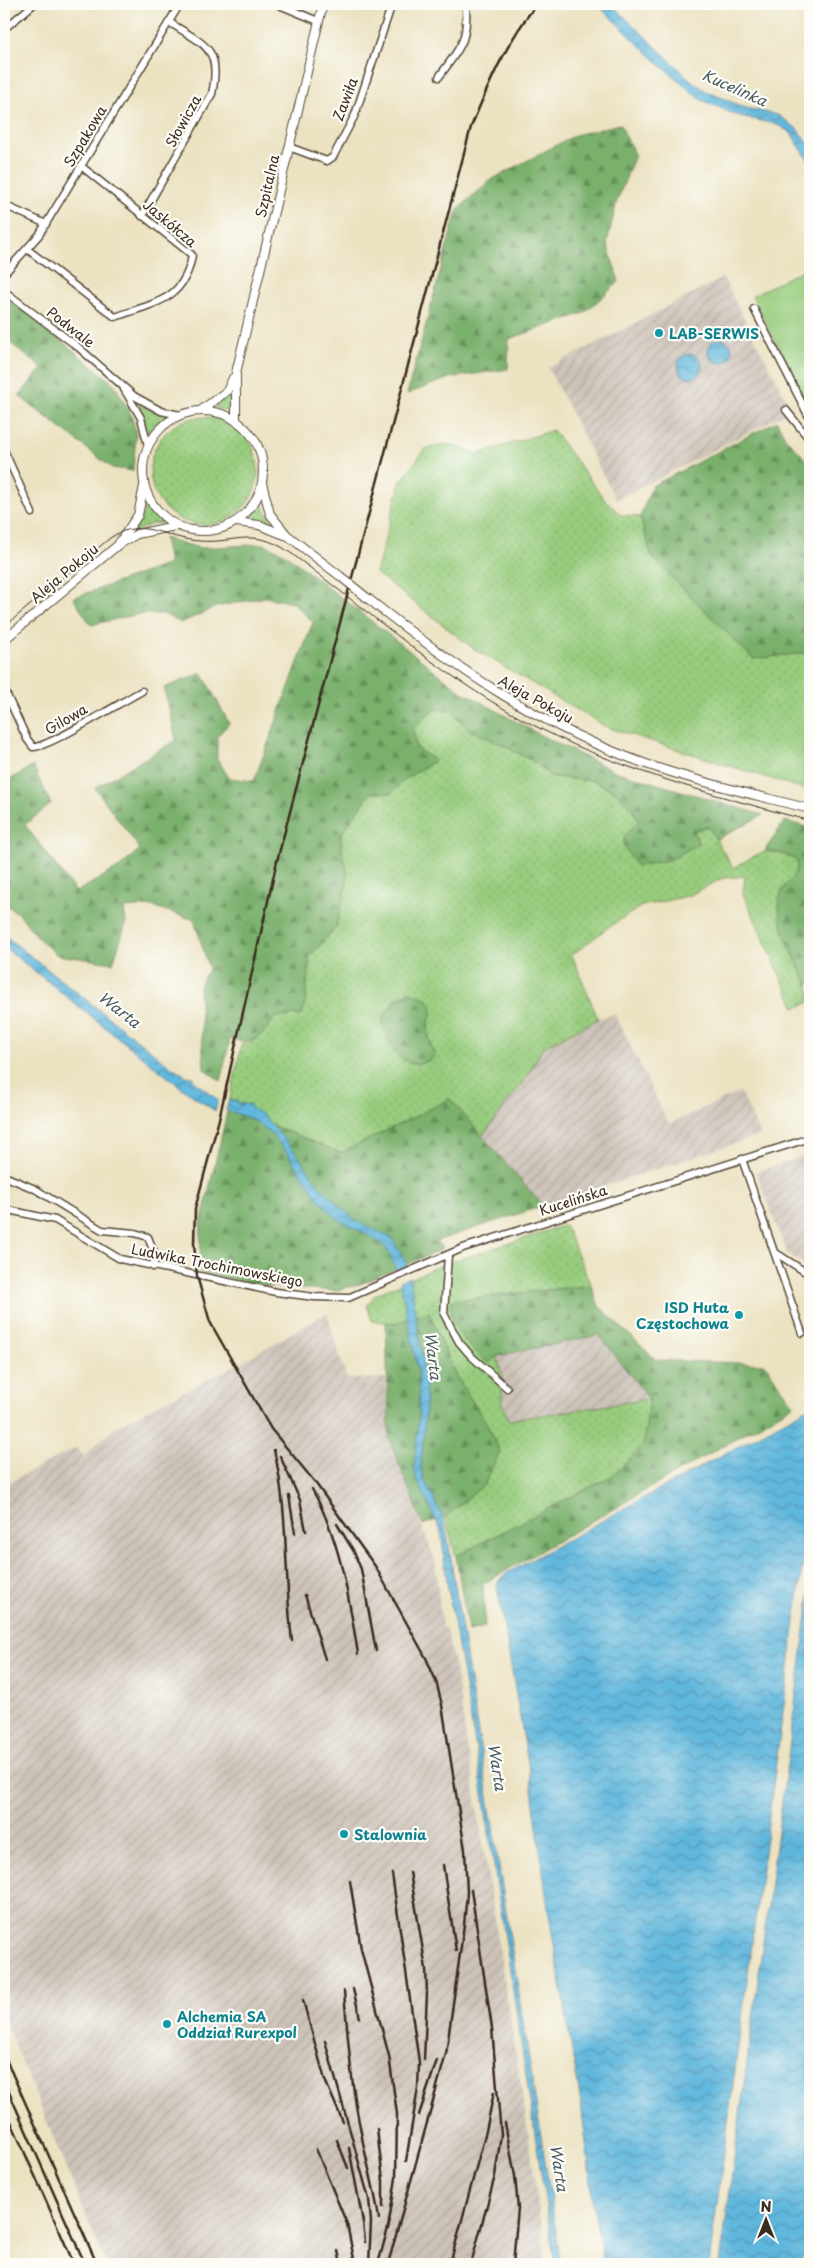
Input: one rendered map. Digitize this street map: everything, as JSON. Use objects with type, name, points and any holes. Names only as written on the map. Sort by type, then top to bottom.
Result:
[{"type":"street","points":[[4,29],[34,4]]},
{"type":"street","name":"Szpakowa","points":[[4,274],[27,249],[46,224],[180,4]]},
{"type":"street","points":[[277,4],[318,21]]},
{"type":"street","name":"Szpitalna","points":[[236,421],[234,391],[236,373],[323,4]]},
{"type":"street","name":"Zawiła","points":[[290,147],[327,161],[333,157],[355,115],[392,4]]},
{"type":"street","points":[[439,77],[464,42],[468,28],[466,4]]},
{"type":"street","name":"Słowicza","points":[[142,216],[212,94],[216,78],[213,56],[208,48],[169,22]]},
{"type":"street","name":"Jaskółcza","points":[[27,249],[115,317],[162,300],[178,290],[190,269],[192,255],[81,166]]},
{"type":"street","points":[[4,205],[46,224]]},
{"type":"street","name":"Podwale","points":[[4,291],[78,347],[134,396],[161,411],[180,415]]},
{"type":"street","points":[[754,309],[810,419]]},
{"type":"street","name":"Szpitalna","points":[[200,411],[226,391],[236,373]]},
{"type":"street","name":"Podwale","points":[[121,384],[141,418],[148,446]]},
{"type":"street","points":[[786,410],[810,440]]},
{"type":"street","points":[[200,411],[224,415],[236,421],[251,434],[257,443],[263,465],[262,483],[257,498],[250,509],[236,522],[210,531],[175,526],[156,509],[144,485],[143,466],[148,446],[155,434],[169,421],[180,415],[200,411]]},
{"type":"street","points":[[4,450],[32,513]]},
{"type":"street","name":"Aleja Pokoju","points":[[262,483],[270,514],[287,536]]},
{"type":"street","name":"Aleja Pokoju","points":[[118,545],[138,515],[144,485]]},
{"type":"street","name":"Aleja Pokoju","points":[[236,522],[259,524],[287,536],[482,684],[556,725],[649,765],[810,809]]},
{"type":"street","name":"Aleja Pokoju","points":[[4,640],[118,545],[137,534],[175,526]]},
{"type":"street","name":"Gilowa","points":[[4,689],[26,739],[33,747],[39,748],[58,740],[142,691]]},
{"type":"street","name":"Kucelińska","points":[[348,1298],[448,1255],[810,1138]]},
{"type":"street","points":[[742,1159],[802,1333]]},
{"type":"street","points":[[4,1176],[35,1189],[102,1230],[135,1233],[148,1237],[155,1255],[153,1267]]},
{"type":"street","name":"Ludwika Trochimowskiego","points":[[4,1209],[55,1220],[120,1259],[276,1292],[348,1298]]},
{"type":"street","points":[[775,1253],[810,1276]]},
{"type":"street","points":[[448,1255],[444,1314],[460,1342],[471,1356],[506,1388]]},
{"type":"shaded area","name":"LAB-SERWIS","points":[[723,278],[792,410],[616,500],[548,368]]},
{"type":"shaded area","points":[[615,1014],[669,1124],[740,1092],[761,1135],[543,1206],[482,1137],[528,1075],[543,1047],[598,1019]]},
{"type":"shaded area","points":[[810,1154],[810,1267],[787,1253],[756,1172]]},
{"type":"shaded area","points":[[327,1313],[347,1379],[386,1378],[389,1438],[435,1560],[442,1628],[446,1629],[455,1667],[529,2138],[546,2264],[106,2264],[4,2019],[4,1485],[76,1448],[84,1456],[116,1426],[234,1366]]},
{"type":"shaded area","points":[[599,1335],[649,1399],[509,1420],[502,1404],[502,1376],[497,1356]]},
{"type":"green space","points":[[620,124],[635,155],[617,201],[607,243],[619,282],[584,313],[509,339],[508,369],[449,378],[407,394],[457,210],[491,180],[575,135]]},
{"type":"green space","points":[[810,266],[810,405],[808,407],[752,296]]},
{"type":"green space","points":[[4,296],[114,384],[132,416],[136,435],[133,471],[112,468],[19,396],[42,368],[9,342],[4,347]]},
{"type":"green space","points":[[229,394],[234,414],[214,407]]},
{"type":"green space","points":[[139,405],[169,416],[159,423],[149,435]]},
{"type":"green space","points":[[204,417],[225,421],[242,433],[254,450],[258,471],[254,492],[242,509],[225,521],[204,525],[183,521],[166,509],[154,492],[150,471],[154,450],[166,433],[183,421]]},
{"type":"green space","points":[[777,421],[785,437],[810,464],[810,652],[753,659],[652,557],[640,517],[652,486]]},
{"type":"green space","points":[[553,430],[604,499],[621,515],[640,517],[652,557],[753,659],[810,652],[810,791],[606,727],[474,649],[376,573],[400,483],[425,449],[447,444],[479,454]]},
{"type":"green space","points":[[261,503],[273,524],[273,526],[248,520]]},
{"type":"green space","points":[[146,505],[163,523],[152,524],[133,532],[140,521]]},
{"type":"green space","points":[[164,538],[200,548],[264,544],[284,553],[461,691],[546,738],[617,772],[763,815],[717,839],[707,826],[694,831],[698,844],[670,860],[637,866],[624,847],[624,836],[639,821],[632,808],[616,792],[594,781],[551,777],[536,763],[468,729],[449,710],[435,709],[413,729],[416,748],[435,760],[405,779],[391,793],[371,793],[341,834],[342,853],[348,874],[344,897],[336,927],[309,957],[306,999],[302,1015],[276,1017],[261,1035],[253,1040],[230,1039],[221,1081],[204,1069],[199,986],[209,968],[194,920],[152,906],[124,908],[126,924],[113,963],[57,955],[36,936],[21,916],[4,903],[4,783],[33,766],[51,804],[25,825],[76,892],[120,867],[140,849],[95,788],[176,740],[164,688],[202,673],[229,723],[217,737],[217,758],[229,778],[254,781],[313,622],[293,603],[265,597],[216,607],[181,623],[163,614],[139,614],[91,625],[73,598],[169,564]]},
{"type":"green space","points":[[435,709],[449,710],[468,729],[536,763],[551,777],[594,781],[616,792],[632,809],[639,821],[698,844],[694,831],[708,826],[733,868],[764,852],[777,853],[798,860],[797,872],[781,893],[810,989],[810,1002],[795,1008],[743,894],[745,876],[723,878],[688,896],[642,906],[607,928],[572,955],[598,1019],[543,1047],[528,1075],[482,1137],[450,1099],[341,1153],[274,1126],[229,1104],[242,1042],[248,1043],[259,1037],[309,977],[309,957],[336,927],[348,874],[342,853],[341,834],[371,793],[391,793],[405,779],[434,761],[416,748],[413,729]],"holes":[[[396,999],[432,1012],[429,1034],[435,1055]]]},
{"type":"green space","points":[[785,821],[810,828],[810,874],[808,875],[810,984],[808,985],[787,940],[779,904],[783,888],[794,876],[797,860],[781,853],[765,850]]},
{"type":"green space","points":[[410,992],[426,998],[432,1008],[428,1032],[435,1055],[431,1060],[418,1064],[408,1062],[396,1054],[388,1041],[382,1019],[396,999]]},
{"type":"green space","points":[[450,1099],[543,1206],[436,1241],[443,1249],[360,1284],[335,1291],[258,1285],[200,1272],[201,1223],[229,1104],[274,1126],[341,1153]]},
{"type":"green space","points":[[565,1225],[591,1285],[451,1301],[488,1363],[497,1356],[502,1376],[502,1404],[509,1420],[649,1399],[644,1444],[614,1475],[456,1556],[445,1517],[484,1485],[500,1451],[485,1421],[455,1374],[429,1312],[395,1323],[372,1321],[367,1305],[375,1295],[436,1267]]},
{"type":"green space","points":[[591,1285],[599,1306],[656,1360],[765,1364],[794,1405],[483,1584],[485,1627],[468,1631],[456,1556],[614,1475],[644,1444],[649,1399],[599,1335],[497,1356],[488,1363],[467,1343],[456,1328],[451,1311],[451,1301]]},
{"type":"green space","points":[[429,1312],[455,1374],[485,1421],[500,1452],[484,1485],[445,1517],[423,1525],[389,1438],[386,1322],[395,1323]]},
{"type":"water","points":[[597,4],[611,4],[692,81],[706,91],[746,108],[778,115],[796,128],[810,145],[810,163],[791,133],[778,125],[736,115],[700,99],[658,63]]},
{"type":"water","points":[[720,339],[729,342],[732,351],[729,360],[720,363],[711,360],[708,351],[711,342]]},
{"type":"water","points":[[690,354],[698,358],[702,366],[698,374],[690,378],[682,374],[678,366],[682,358]]},
{"type":"water","points":[[4,935],[169,1065],[186,1076],[193,1077],[193,1080],[218,1100],[215,1111],[183,1089],[4,947]]},
{"type":"water","points":[[229,1100],[237,1101],[239,1104],[250,1104],[251,1108],[263,1115],[296,1153],[319,1185],[341,1208],[358,1222],[392,1238],[408,1266],[396,1271],[385,1247],[372,1237],[336,1217],[317,1196],[275,1138],[255,1122],[226,1110]]},
{"type":"water","points":[[410,1277],[425,1374],[426,1403],[421,1467],[423,1478],[442,1515],[448,1540],[561,2264],[555,2264],[478,1761],[447,1582],[441,1531],[416,1478],[414,1468],[419,1413],[418,1372],[400,1281]]},
{"type":"water","points":[[810,1407],[810,1510],[709,2264],[604,2264],[595,2216],[581,2103],[548,1909],[530,1775],[497,1585],[500,1579],[507,1573]]},
{"type":"water","points":[[810,1592],[810,2232],[801,2264],[720,2264]]},
{"type":"tram line","points":[[4,627],[110,538],[122,532],[133,529],[154,530],[199,541],[244,538],[264,540],[288,551],[431,661],[460,681],[491,701],[556,737],[663,779],[810,821]]},
{"type":"railway","points":[[388,2264],[446,2054],[464,1925],[467,1893],[465,1850],[442,1705],[436,1681],[426,1658],[375,1566],[314,1481],[271,1429],[210,1322],[197,1276],[194,1243],[195,1209],[219,1119],[277,861],[471,127],[508,48],[537,4]]},
{"type":"railway","points":[[274,1450],[282,1497],[292,1641]]},
{"type":"railway","points":[[280,1456],[300,1500],[306,1531]]},
{"type":"railway","points":[[312,1489],[330,1528],[342,1569],[358,1654]]},
{"type":"railway","points":[[289,1496],[295,1533]]},
{"type":"railway","points":[[337,1524],[353,1550],[361,1569],[376,1651]]},
{"type":"railway","points":[[305,1595],[325,1659]]},
{"type":"railway","points":[[443,1865],[456,1951]]},
{"type":"railway","points":[[410,1872],[426,1969],[427,1993],[424,2060]]},
{"type":"railway","points":[[392,1874],[419,2062],[418,2088],[406,2161]]},
{"type":"railway","points":[[350,1881],[361,1949],[389,2056],[397,2114],[396,2178],[388,2228]]},
{"type":"railway","points":[[471,1890],[492,2028],[501,2135],[495,2176],[471,2264]]},
{"type":"railway","points":[[353,1989],[360,2018]]},
{"type":"railway","points":[[344,1991],[355,2097],[379,2219]]},
{"type":"railway","points":[[303,2000],[325,2080],[343,2122]]},
{"type":"railway","points":[[325,2041],[369,2199],[371,2222],[369,2264]]},
{"type":"railway","points":[[4,2055],[97,2264]]},
{"type":"railway","points":[[419,2115],[437,2060]]},
{"type":"railway","points":[[4,2081],[85,2264]]},
{"type":"railway","points":[[450,2264],[486,2131],[494,2092]]},
{"type":"railway","points":[[4,2106],[74,2264]]},
{"type":"railway","points":[[505,2123],[515,2176],[518,2208],[513,2264]]},
{"type":"railway","points":[[377,2129],[383,2181],[383,2207]]},
{"type":"railway","points":[[337,2140],[348,2168]]},
{"type":"railway","points":[[349,2148],[365,2242]]},
{"type":"railway","points":[[316,2149],[347,2224],[355,2264]]},
{"type":"railway","points":[[378,2264],[390,2221]]},
{"type":"railway","points":[[338,2251],[341,2264]]},
{"type":"place","name":"LAB-SERWIS","points":[[659,333]]},
{"type":"place","name":"ISD Huta Częstochowa","points":[[739,1315]]},
{"type":"place","name":"Stalownia","points":[[344,1834]]},
{"type":"place","name":"Alchemia SA Oddział Rurexpol","points":[[167,2024]]},
{"type":"water label","name":"Kucelinka","points":[[735,87]]},
{"type":"water label","name":"Warta","points":[[120,1009]]},
{"type":"water label","name":"Warta","points":[[434,1356]]},
{"type":"water label","name":"Warta","points":[[498,1767]]},
{"type":"water label","name":"Warta","points":[[560,2168]]}]
